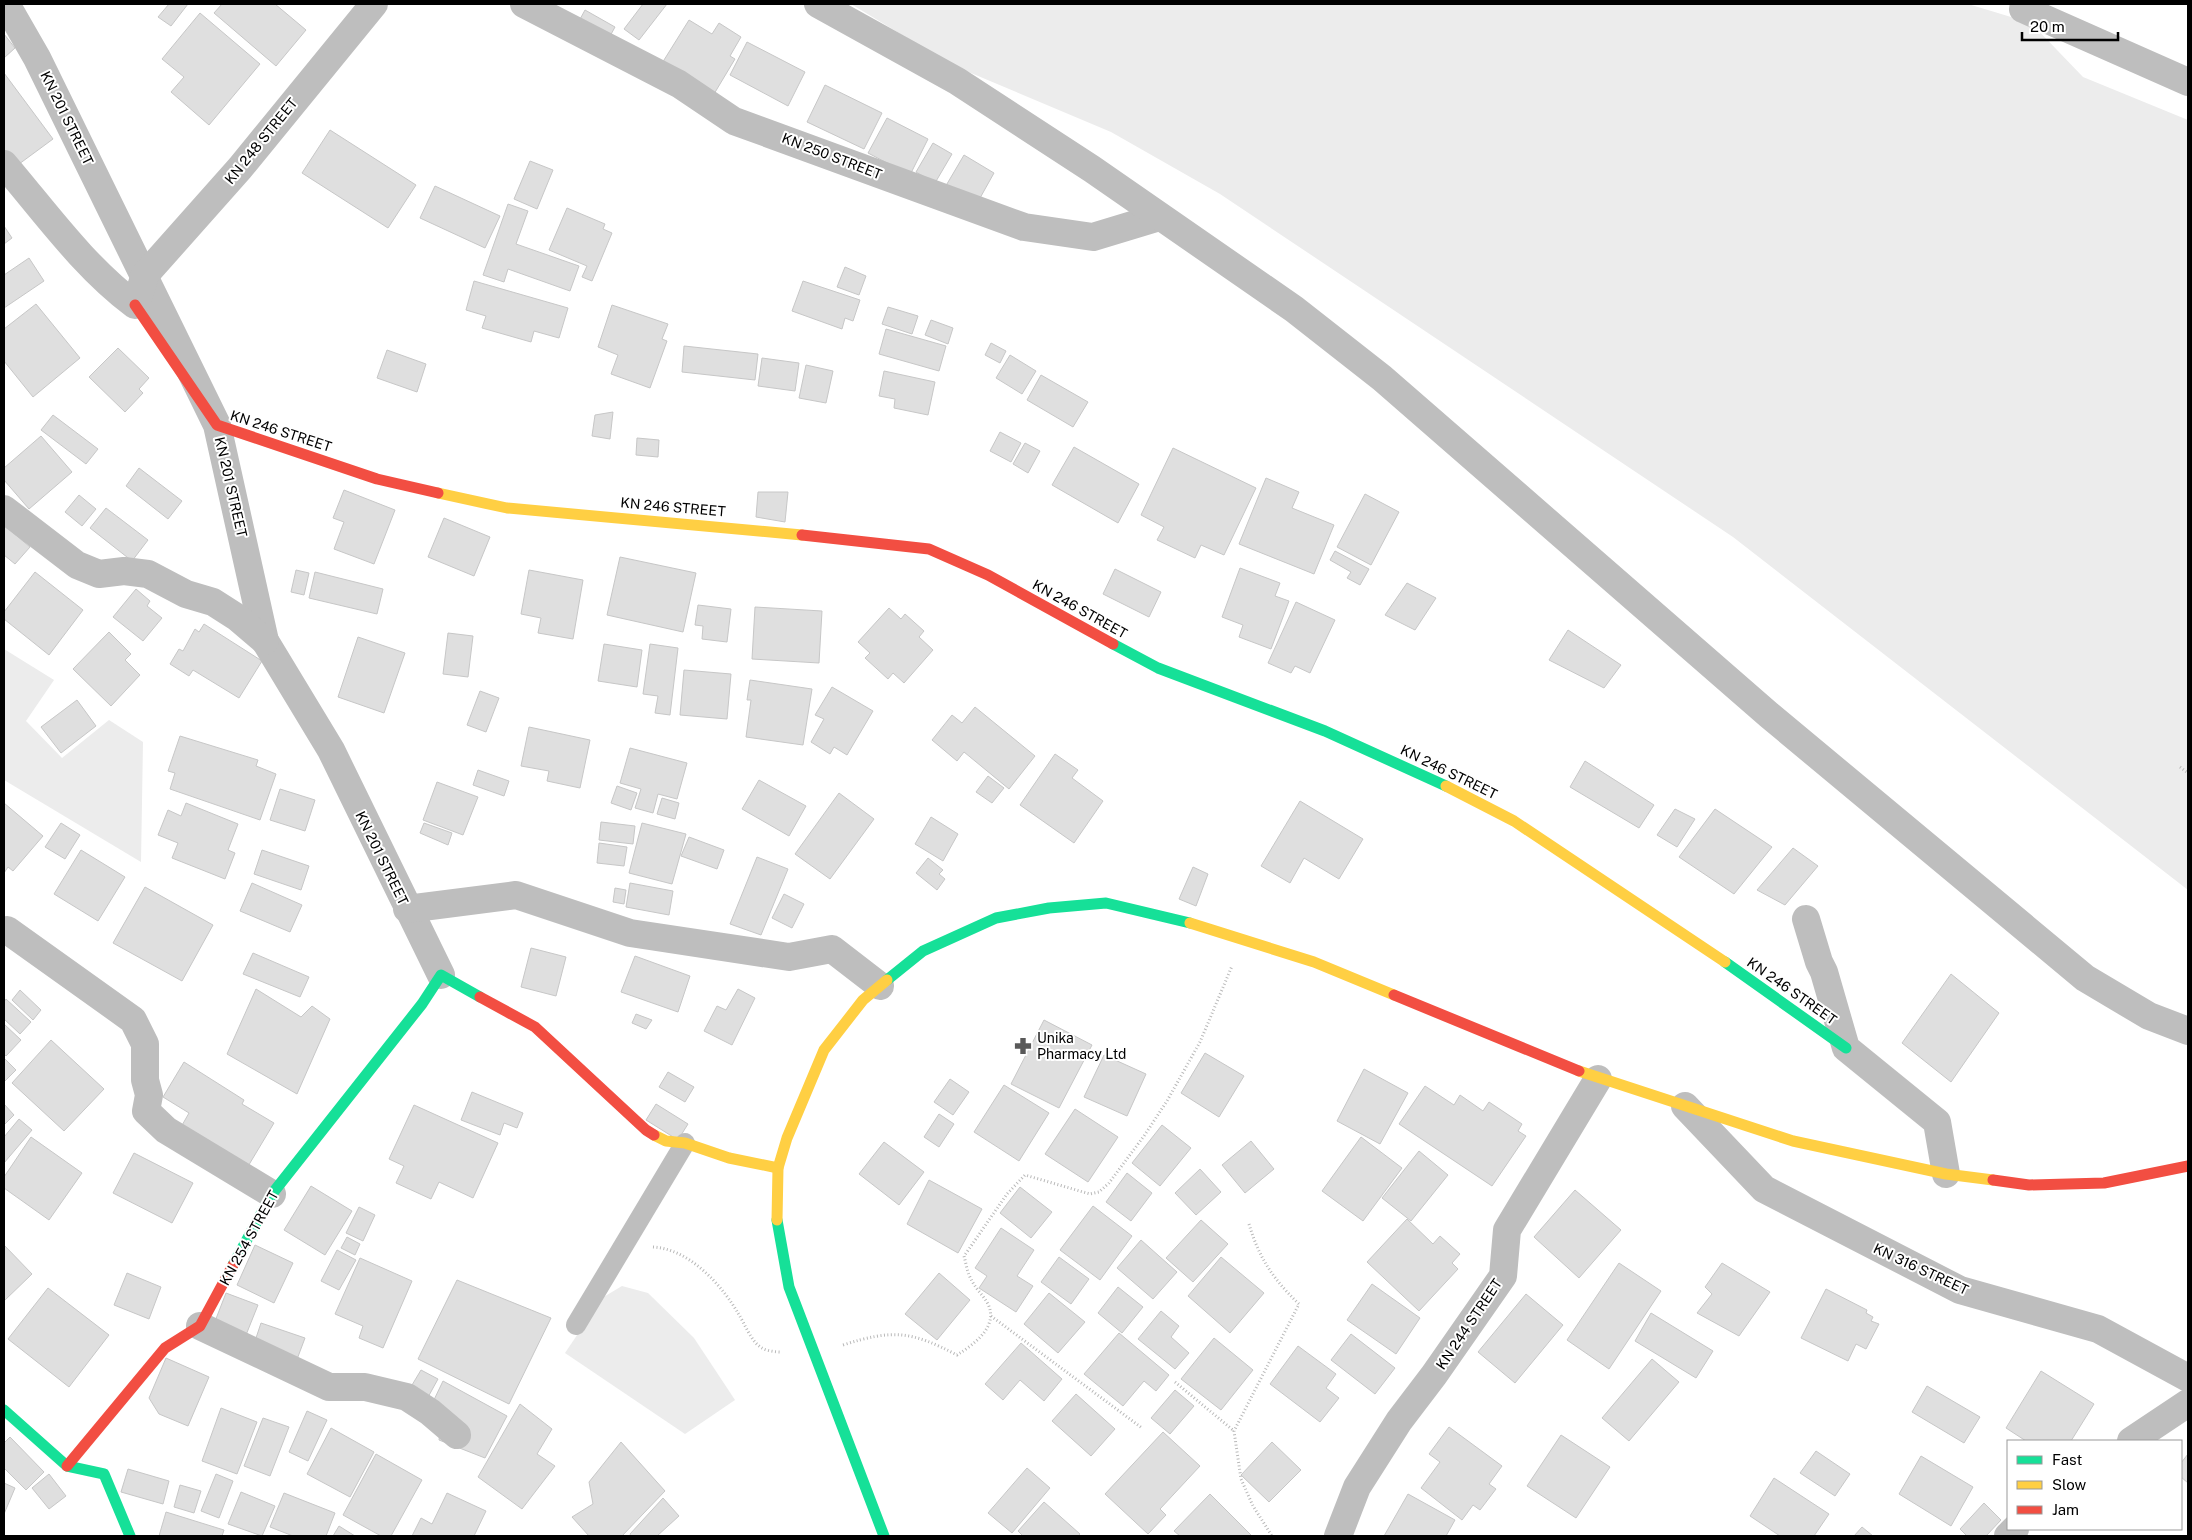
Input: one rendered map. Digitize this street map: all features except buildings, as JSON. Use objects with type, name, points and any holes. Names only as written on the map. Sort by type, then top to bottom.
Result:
[{"type":"street","name":"KN 201 STREET","points":[[6,4],[37,58],[217,425],[265,641],[331,750],[440,975]]},
{"type":"street","name":"KN 248 STREET","points":[[145,275],[240,168],[374,4]]},
{"type":"street","name":"KN 250 STREET","points":[[524,4],[679,84],[734,120],[1024,227],[1093,237],[1159,217]]},
{"type":"street","points":[[818,4],[957,81],[1092,169],[1294,309],[1382,378],[1769,715],[2085,978],[2149,1016],[2188,1031]]},
{"type":"street","points":[[2026,4],[2023,9],[2188,82]]},
{"type":"street","points":[[4,164],[91,265],[115,290],[135,305],[217,425]]},
{"type":"street","points":[[135,305],[145,275]]},
{"type":"street","name":"KN 246 STREET","points":[[217,425],[377,479],[507,508],[850,539],[929,549],[988,575],[1158,668],[1325,731],[1431,778],[1514,821],[1762,987],[1846,1048]]},
{"type":"street","points":[[4,509],[77,565],[99,574],[124,570],[148,574],[186,594],[213,602],[238,618],[265,641]]},
{"type":"street","points":[[407,909],[516,895],[630,933],[789,958],[832,949],[880,986]]},
{"type":"street","points":[[884,1536],[789,1287],[777,1227],[778,1168],[787,1138],[824,1050],[863,1000],[924,951],[996,918],[1049,908],[1106,903],[1246,939],[1314,962],[1598,1079],[1793,1141],[1946,1174],[2029,1185],[2085,1184],[2104,1183],[2188,1166]]},
{"type":"street","points":[[1806,919],[1846,1048],[1937,1122],[1946,1174]]},
{"type":"street","points":[[7,930],[133,1020],[145,1044],[145,1080],[149,1095],[146,1112],[166,1130],[272,1194]]},
{"type":"street","points":[[440,975],[535,1027],[646,1130],[666,1141],[685,1143],[729,1158],[778,1168]]},
{"type":"street","name":"KN 254 STREET","points":[[67,1466],[165,1348],[200,1326],[272,1194],[422,1004],[440,975]]},
{"type":"street","name":"KN 244 STREET","points":[[1338,1536],[1357,1486],[1399,1421],[1434,1375],[1503,1276],[1507,1230],[1598,1079]]},
{"type":"street","name":"KN 316 STREET","points":[[1685,1106],[1764,1189],[1960,1290],[2098,1330],[2188,1378]]},
{"type":"street","points":[[200,1326],[329,1387],[365,1387],[407,1397],[430,1412],[456,1435]]},
{"type":"street","points":[[2133,1440],[2188,1403]]},
{"type":"street","points":[[4,1410],[67,1466],[104,1474],[130,1536]]},
{"type":"lane","points":[[576,1325],[685,1143]]},
{"type":"path","points":[[2180,767],[2188,773]]},
{"type":"path","points":[[618,1255],[640,1247],[659,1248],[683,1257],[705,1271],[733,1304],[753,1338],[762,1348],[775,1352],[815,1355],[865,1338],[894,1333],[916,1336],[957,1355],[976,1343],[988,1327],[991,1316],[988,1306],[970,1278],[964,1256],[1007,1194],[1025,1175],[1090,1194],[1100,1192],[1109,1183],[1144,1136],[1187,1065],[1209,1024],[1246,939]]},
{"type":"path","points":[[1249,1224],[1259,1254],[1267,1267],[1299,1304],[1234,1431],[1241,1479],[1253,1506],[1272,1536]]},
{"type":"path","points":[[991,1316],[1142,1428]]},
{"type":"path","points":[[1175,1382],[1234,1431]]},
{"type":"shaded area","points":[[851,4],[1968,4],[2031,23],[2083,77],[2188,120],[2188,890],[1733,537],[1220,194],[1111,132],[952,65]]},
{"type":"shaded area","points":[[4,649],[54,680],[26,721],[62,758],[109,720],[143,742],[141,862],[4,780]]},
{"type":"shaded area","points":[[622,1286],[648,1293],[694,1338],[735,1400],[685,1434],[565,1353],[602,1298]]},
{"type":"traffic: fast","points":[[1113,644],[1158,668],[1325,731],[1446,786]]},
{"type":"traffic: fast","points":[[887,980],[923,951],[996,918],[1049,908],[1106,903],[1190,923]]},
{"type":"traffic: fast","points":[[1725,962],[1846,1048]]},
{"type":"traffic: fast","points":[[233,1265],[272,1194],[422,1004],[441,975],[480,997]]},
{"type":"traffic: fast","points":[[777,1220],[789,1287],[884,1536]]},
{"type":"traffic: fast","points":[[4,1410],[67,1466],[104,1474],[130,1536]]},
{"type":"traffic: slow","points":[[438,493],[507,508],[802,535]]},
{"type":"traffic: slow","points":[[1446,786],[1514,821],[1725,962]]},
{"type":"traffic: slow","points":[[1190,923],[1314,962],[1394,995]]},
{"type":"traffic: slow","points":[[777,1220],[778,1168],[787,1138],[824,1050],[863,1000],[887,980]]},
{"type":"traffic: slow","points":[[1579,1071],[1793,1141],[1946,1174],[1993,1180]]},
{"type":"traffic: slow","points":[[654,1135],[666,1141],[685,1143],[729,1158],[778,1168]]},
{"type":"traffic: jam","points":[[135,305],[217,425],[377,479],[438,493]]},
{"type":"traffic: jam","points":[[802,535],[929,549],[988,575],[1113,644]]},
{"type":"traffic: jam","points":[[1394,995],[1579,1071]]},
{"type":"traffic: jam","points":[[480,997],[535,1027],[646,1130],[654,1135]]},
{"type":"traffic: jam","points":[[1993,1180],[2029,1185],[2104,1183],[2188,1166]]},
{"type":"traffic: jam","points":[[67,1466],[165,1348],[200,1326],[233,1265]]},
{"type":"place","name":"Unika Pharmacy Ltd","points":[[1023,1046]]}]
